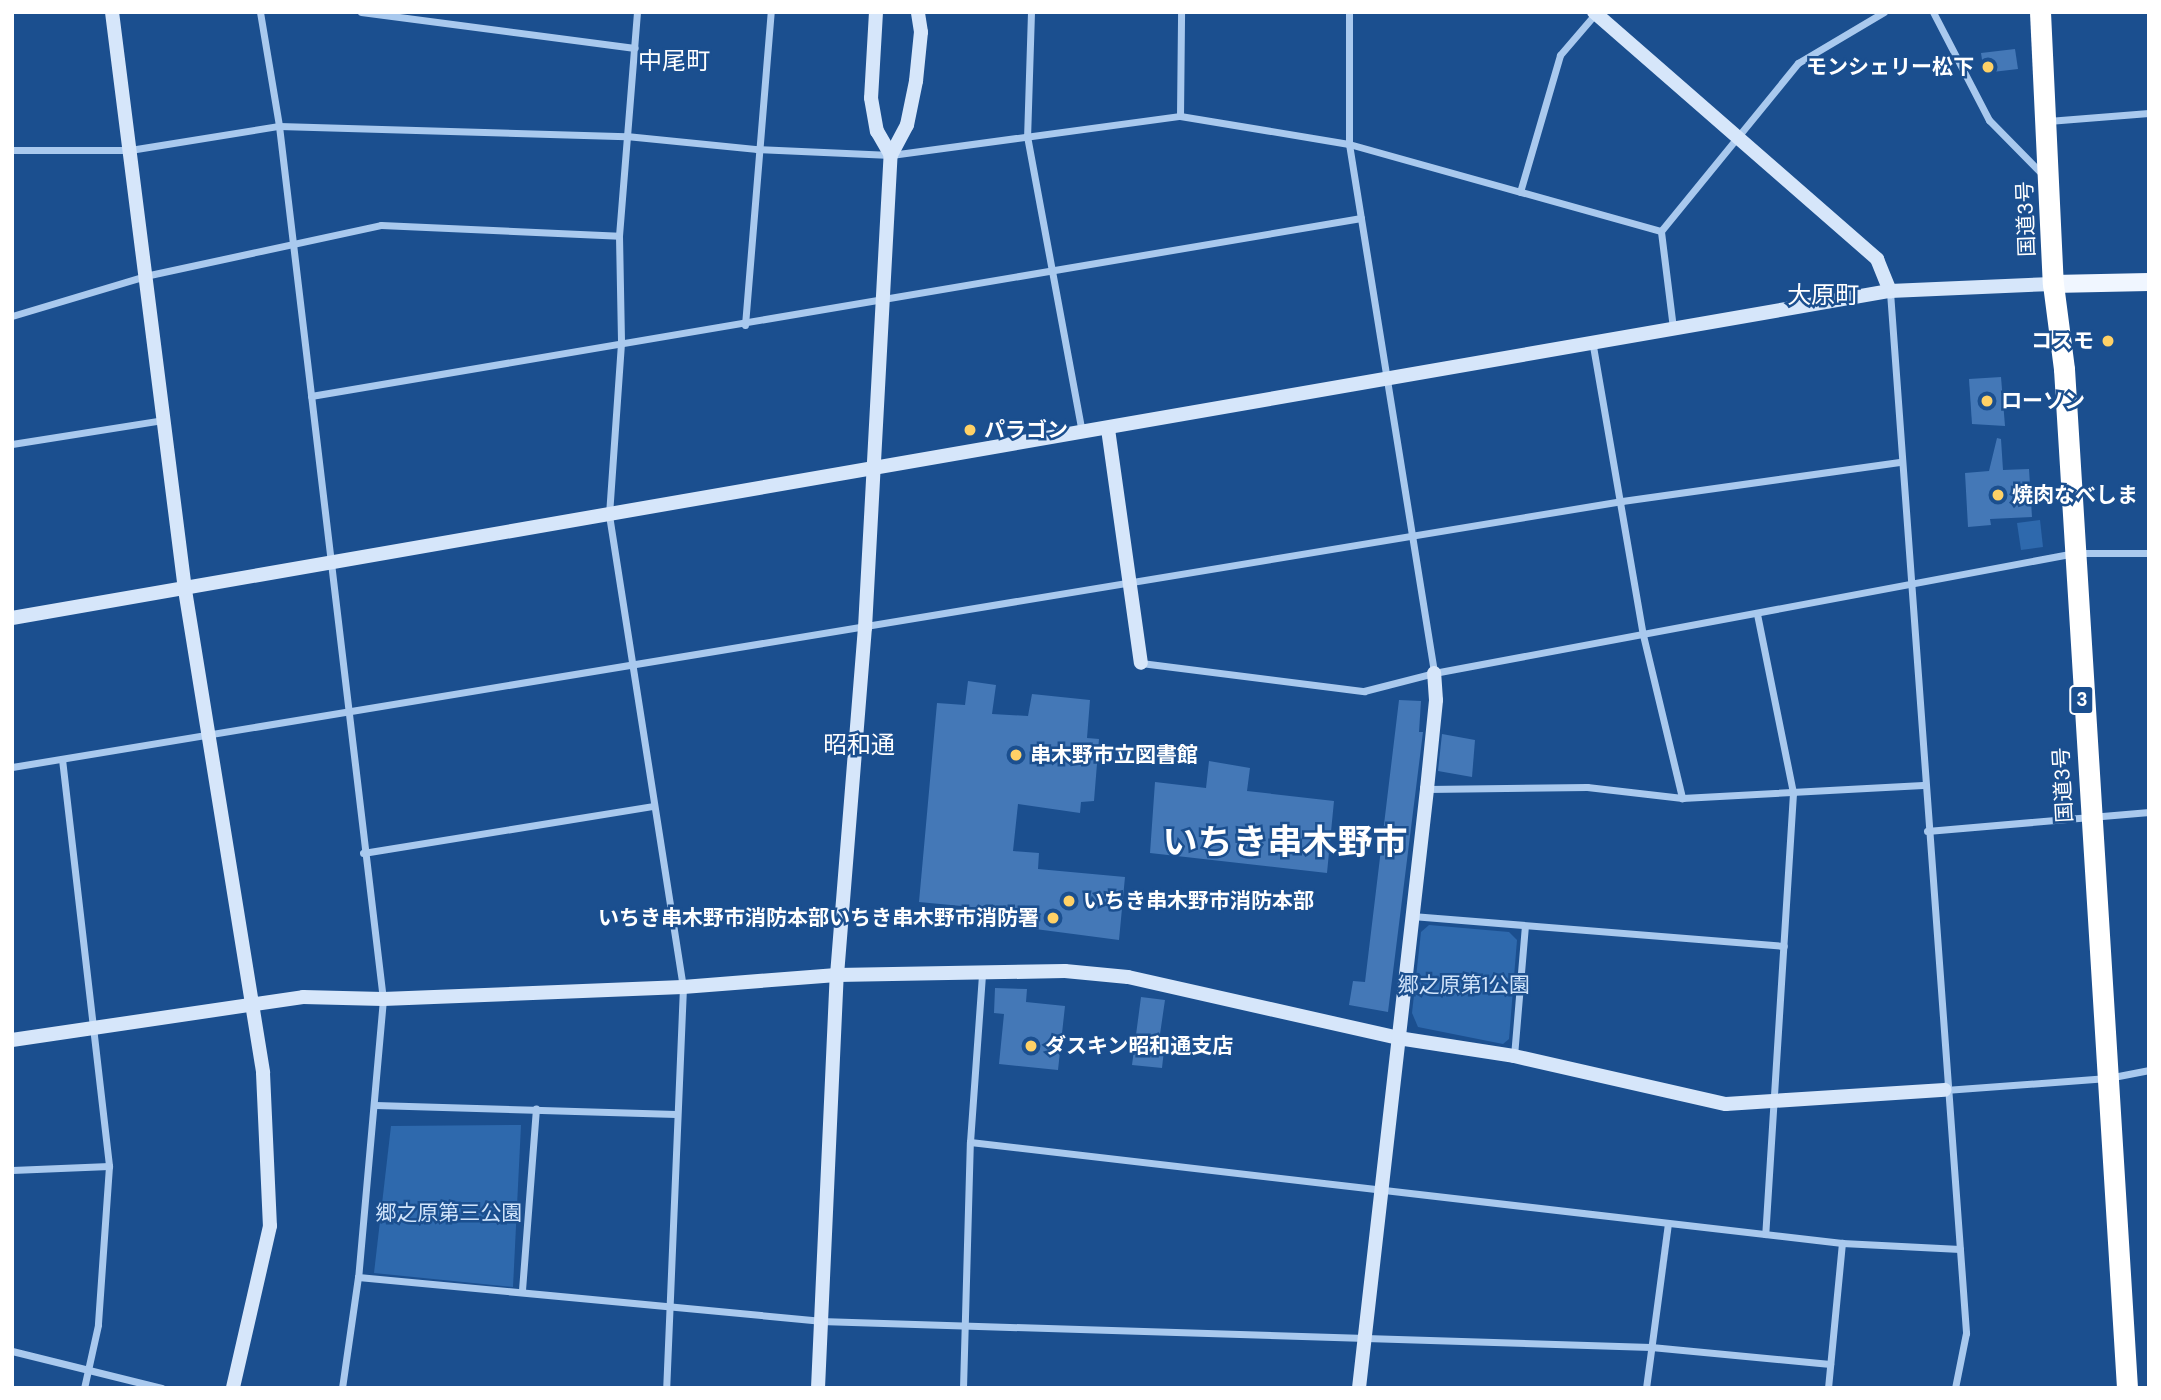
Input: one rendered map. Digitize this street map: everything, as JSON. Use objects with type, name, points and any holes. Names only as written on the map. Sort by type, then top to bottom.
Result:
[{"type":"highway","name":"国道3号","points":[[2040,12],[2053,284],[2064,369],[2089,816],[2127,1388]]},
{"type":"main road","points":[[2053,284],[2149,282]]},
{"type":"street","points":[[112,12],[185,590],[263,1073],[270,1226],[233,1388]]},
{"type":"street","points":[[260,12],[279,126],[363,853],[383,999],[358,1277],[342,1388]]},
{"type":"street","points":[[361,12],[635,48]]},
{"type":"street","points":[[637,12],[619,236],[621,343],[610,515],[652,806],[683,987],[667,1304],[666,1388]]},
{"type":"street","points":[[745,325],[757,149],[771,12]]},
{"type":"street","points":[[876,12],[871,97],[877,131],[891,155]]},
{"type":"street","points":[[818,1388],[837,975],[875,469],[891,155],[907,125],[916,81],[921,32],[918,12]]},
{"type":"street","points":[[1031,12],[1027,136],[1049,271],[1082,433]]},
{"type":"street","points":[[1180,116],[1181,12]]},
{"type":"street","points":[[1349,12],[1349,144],[1434,673],[1427,789],[1359,1388]]},
{"type":"street","points":[[1673,329],[1661,231],[1806,57],[1884,12]]},
{"type":"street","points":[[1933,12],[1989,120],[2049,181]]},
{"type":"street","points":[[1520,192],[1560,55],[1595,13],[1877,259],[1889,291],[1945,1090],[1966,1333],[1955,1388]]},
{"type":"street","points":[[2047,121],[2149,113]]},
{"type":"street","points":[[12,150],[130,150],[279,126],[626,136],[757,149],[891,155],[1180,116],[1349,144],[1661,231]]},
{"type":"street","points":[[311,396],[621,343],[745,325],[1361,218]]},
{"type":"street","points":[[12,316],[145,276],[381,225],[619,236]]},
{"type":"street","points":[[12,618],[1592,346],[1889,291],[2053,284]]},
{"type":"street","points":[[1592,346],[1622,501],[1643,635],[1682,798]]},
{"type":"street","points":[[12,444],[163,420]]},
{"type":"street","points":[[1108,429],[1141,663],[1364,691],[1434,673],[2075,553],[2149,553]]},
{"type":"street","points":[[12,767],[1412,538],[1622,501],[1901,462]]},
{"type":"street","points":[[1757,614],[1793,793],[1777,1101],[1765,1234]]},
{"type":"street","points":[[62,759],[109,1166],[98,1325],[84,1388]]},
{"type":"street","points":[[1427,789],[1587,787],[1682,798],[1923,785]]},
{"type":"street","points":[[363,853],[652,806]]},
{"type":"street","points":[[1927,831],[2149,812]]},
{"type":"street","points":[[1412,916],[1784,946]]},
{"type":"street","points":[[1514,1056],[1525,926]]},
{"type":"street","points":[[963,1388],[962,1324],[970,1142],[983,971]]},
{"type":"street","points":[[12,1040],[303,997],[383,999],[683,987],[837,975],[983,971],[1128,977],[1398,1038],[1514,1056],[1726,1104],[2108,1078],[2149,1070]]},
{"type":"street","points":[[375,1105],[676,1114]]},
{"type":"street","points":[[522,1290],[536,1109]]},
{"type":"street","points":[[970,1142],[1842,1243],[1960,1249]]},
{"type":"street","points":[[12,1170],[109,1166]]},
{"type":"street","points":[[1646,1388],[1668,1223]]},
{"type":"street","points":[[1828,1388],[1842,1243]]},
{"type":"street","points":[[358,1277],[522,1290],[820,1321],[1651,1347],[1830,1364]]},
{"type":"street","points":[[12,1352],[162,1388]]},
{"type":"green space","points":[[2040,520],[2043,547],[2021,550],[2017,523]]},
{"type":"green space","name":"郷之原第1公園","points":[[1429,925],[1509,932],[1517,940],[1509,1039],[1503,1044],[1418,1027],[1412,1013],[1421,932]]},
{"type":"green space","name":"郷之原第三公園","points":[[521,1125],[513,1287],[374,1273],[391,1126]]},
{"type":"building","points":[[2015,49],[2018,69],[1984,73],[1981,53]]},
{"type":"building","name":"ローソン","points":[[2001,377],[2005,426],[1972,424],[1969,379]]},
{"type":"building","name":"焼肉なべしま","points":[[1997,438],[2001,439],[2003,470],[2029,469],[2032,517],[1990,519],[1991,525],[1968,527],[1965,473],[1989,471]]},
{"type":"building","points":[[968,681],[996,685],[992,714],[1028,716],[1032,694],[1090,700],[1087,738],[1099,739],[1094,801],[1081,802],[1080,813],[1018,804],[1013,851],[1039,853],[1038,869],[1125,877],[1119,940],[1020,927],[1021,922],[1013,921],[1014,911],[919,902],[937,703],[965,705]]},
{"type":"building","points":[[1399,700],[1421,701],[1419,732],[1423,732],[1388,1012],[1349,1005],[1353,981],[1365,982]]},
{"type":"building","points":[[1442,734],[1475,740],[1472,777],[1438,771]]},
{"type":"building","points":[[1209,761],[1250,768],[1247,791],[1334,801],[1327,873],[1150,853],[1155,782],[1206,788]]},
{"type":"building","name":"ダスキン昭和通支店","points":[[995,988],[1027,989],[1026,1002],[1065,1006],[1058,1070],[999,1064],[1004,1014],[994,1013]]},
{"type":"building","points":[[1141,997],[1165,1000],[1159,1041],[1165,1041],[1162,1068],[1132,1065]]},
{"type":"place","name":"モンシェリー松下","points":[[1988,67]]},
{"type":"place","name":"コスモ","points":[[2108,341]]},
{"type":"place","name":"ローソン","points":[[1987,401]]},
{"type":"place","name":"パラゴン","points":[[970,430]]},
{"type":"place","name":"焼肉なべしま","points":[[1998,495]]},
{"type":"place","name":"串木野市立図書館","points":[[1016,755]]},
{"type":"place","name":"いちき串木野市消防本部","points":[[1069,901]]},
{"type":"place","name":"いちき串木野市消防本部いちき串木野市消防署","points":[[1053,918]]},
{"type":"place","name":"ダスキン昭和通支店","points":[[1031,1046]]},
{"type":"district","name":"中尾町","points":[[674,61]]},
{"type":"district","name":"大原町","points":[[1823,295]]},
{"type":"district","name":"昭和通","points":[[859,745]]},
{"type":"district","name":"いちき串木野市","points":[[1285,842]]}]
